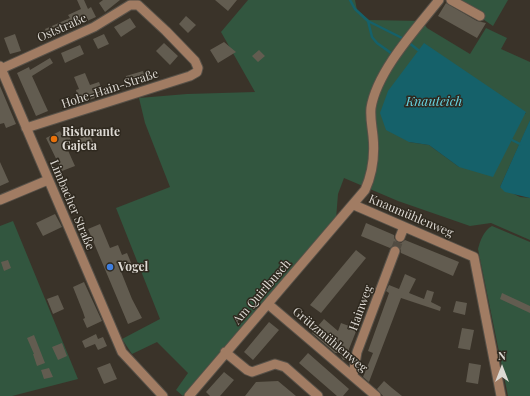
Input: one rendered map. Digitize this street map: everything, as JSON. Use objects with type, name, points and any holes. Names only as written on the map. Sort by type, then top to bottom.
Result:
[{"type":"street","name":"Knaumühlenweg","points":[[439,0],[391,62],[373,99],[370,117],[374,147],[371,175],[366,190],[354,205],[474,256],[501,396]]},
{"type":"street","points":[[451,0],[480,16]]},
{"type":"street","name":"Oststraße","points":[[0,68],[94,28],[130,5],[138,5],[166,31],[195,62],[198,68]]},
{"type":"street","name":"Limbacher Straße","points":[[0,68],[122,352],[163,396]]},
{"type":"street","name":"Hohe-Hain-Straße","points":[[26,128],[190,76],[197,72],[198,68]]},
{"type":"street","points":[[0,200],[48,180]]},
{"type":"street","name":"Am Quirlbusch","points":[[189,396],[225,352],[354,205]]},
{"type":"street","points":[[400,237],[404,227]]},
{"type":"street","name":"Hainweg","points":[[353,375],[357,352],[395,250]]},
{"type":"street","name":"Grützmühlenweg","points":[[268,304],[376,396]]},
{"type":"street","points":[[225,352],[247,370],[252,372],[275,364],[285,367],[318,396]]},
{"type":"green space","points":[[248,0],[355,0],[357,10],[369,20],[422,21],[427,28],[470,54],[486,28],[507,38],[501,49],[530,62],[530,121],[500,187],[520,197],[530,198],[530,240],[491,223],[470,226],[398,201],[344,178],[338,194],[336,219],[183,396],[176,390],[188,373],[157,342],[132,354],[122,339],[160,319],[116,208],[170,187],[145,123],[139,98],[187,94],[255,92],[221,32]],"holes":[[[526,113],[459,167],[429,145],[409,142]]]},
{"type":"green space","points":[[455,0],[508,0],[493,26]]},
{"type":"green space","points":[[13,221],[78,379],[12,396],[0,396],[0,226]]},
{"type":"green space","points":[[492,226],[530,242],[530,396],[508,396],[478,249],[481,239]]},
{"type":"water","name":"Knauteich","points":[[424,43],[526,112],[493,177],[459,167],[429,145],[409,142],[386,130],[380,113],[388,91]]},
{"type":"water","points":[[530,120],[530,198],[505,192],[500,187]]},
{"type":"building","points":[[77,0],[84,0],[88,9],[91,7],[96,17],[49,38],[45,29],[70,18],[68,15],[81,9]]},
{"type":"building","points":[[103,0],[120,0],[105,12],[99,3]]},
{"type":"building","points":[[215,0],[237,0],[228,11]]},
{"type":"building","points":[[446,3],[477,21],[486,23],[477,38],[438,16]]},
{"type":"building","points":[[186,16],[196,25],[188,33],[179,24]]},
{"type":"building","points":[[130,18],[136,27],[121,37],[114,27]]},
{"type":"building","points":[[15,34],[21,51],[10,54],[4,38]]},
{"type":"building","points":[[104,34],[109,44],[98,49],[93,39]]},
{"type":"building","points":[[224,42],[236,52],[218,63],[210,50]]},
{"type":"building","points":[[164,43],[178,56],[170,65],[156,51]]},
{"type":"building","points":[[80,45],[84,54],[65,63],[61,53]]},
{"type":"building","points":[[259,50],[265,56],[258,62],[252,56]]},
{"type":"building","points":[[50,58],[53,63],[32,76],[48,111],[36,116],[17,73],[29,67],[30,70]]},
{"type":"building","points":[[143,71],[146,82],[129,87],[126,76]]},
{"type":"building","points":[[85,73],[90,85],[99,82],[104,95],[80,103],[76,90],[79,89],[74,77]]},
{"type":"building","points":[[0,86],[16,124],[6,128],[4,123],[0,124]]},
{"type":"building","points":[[60,131],[62,135],[68,132],[72,143],[66,146],[75,166],[62,171],[46,138]]},
{"type":"building","points":[[90,135],[94,144],[81,149],[78,139]]},
{"type":"building","points":[[0,162],[9,182],[0,186]]},
{"type":"building","points":[[55,214],[62,227],[43,236],[36,223]]},
{"type":"building","points":[[366,223],[394,235],[397,242],[401,243],[405,240],[459,262],[453,276],[401,253],[401,250],[397,246],[394,245],[390,248],[361,236]]},
{"type":"building","points":[[100,224],[110,248],[118,245],[122,255],[127,253],[132,265],[120,269],[132,299],[142,318],[128,324],[88,229]]},
{"type":"building","points":[[356,250],[366,258],[321,313],[310,305]]},
{"type":"building","points":[[8,260],[11,268],[4,271],[1,262]]},
{"type":"building","points":[[405,274],[416,279],[409,293],[424,299],[427,290],[434,292],[431,302],[441,307],[440,311],[401,298],[369,382],[363,377],[373,353],[368,351],[389,293],[386,291],[389,285],[399,289]]},
{"type":"building","points":[[84,282],[102,321],[87,328],[83,319],[85,318],[83,312],[73,287]]},
{"type":"building","points":[[502,293],[530,306],[530,313],[500,299]]},
{"type":"building","points":[[58,295],[64,309],[53,314],[47,299]]},
{"type":"building","points":[[456,301],[467,303],[465,315],[453,312]]},
{"type":"building","points":[[324,319],[338,331],[341,323],[357,329],[349,349],[350,359],[343,360],[339,353],[335,353],[312,333]]},
{"type":"building","points":[[269,322],[279,330],[253,360],[244,352]]},
{"type":"building","points":[[462,328],[474,330],[470,350],[458,348]]},
{"type":"building","points":[[96,334],[98,339],[103,337],[107,346],[98,350],[95,344],[85,348],[82,341]]},
{"type":"building","points":[[34,335],[45,363],[37,366],[34,354],[27,338]]},
{"type":"building","points":[[62,343],[67,356],[58,360],[52,347]]},
{"type":"building","points":[[308,353],[349,389],[343,396],[337,396],[299,363]]},
{"type":"building","points":[[110,363],[117,379],[104,384],[97,368]]},
{"type":"building","points":[[469,363],[481,365],[478,384],[466,382]]},
{"type":"building","points":[[49,368],[53,377],[44,379],[41,370]]},
{"type":"building","points":[[224,372],[234,380],[220,396],[210,396],[206,392]]},
{"type":"building","points":[[278,381],[296,396],[245,396],[256,382]]},
{"type":"building","points":[[384,381],[402,396],[383,396],[377,389]]},
{"type":"waterway","points":[[350,0],[355,9],[368,21],[372,37],[377,43],[391,53]]},
{"type":"waterway","points":[[368,21],[404,39]]},
{"type":"waterway","points":[[408,42],[418,50]]},
{"type":"waterway","points":[[512,140],[520,144]]},
{"type":"tunnel","points":[[395,251],[400,237]]},
{"type":"place","name":"Ristorante Gajeta","points":[[54,139]]},
{"type":"place","name":"Vogel","points":[[110,267]]}]
